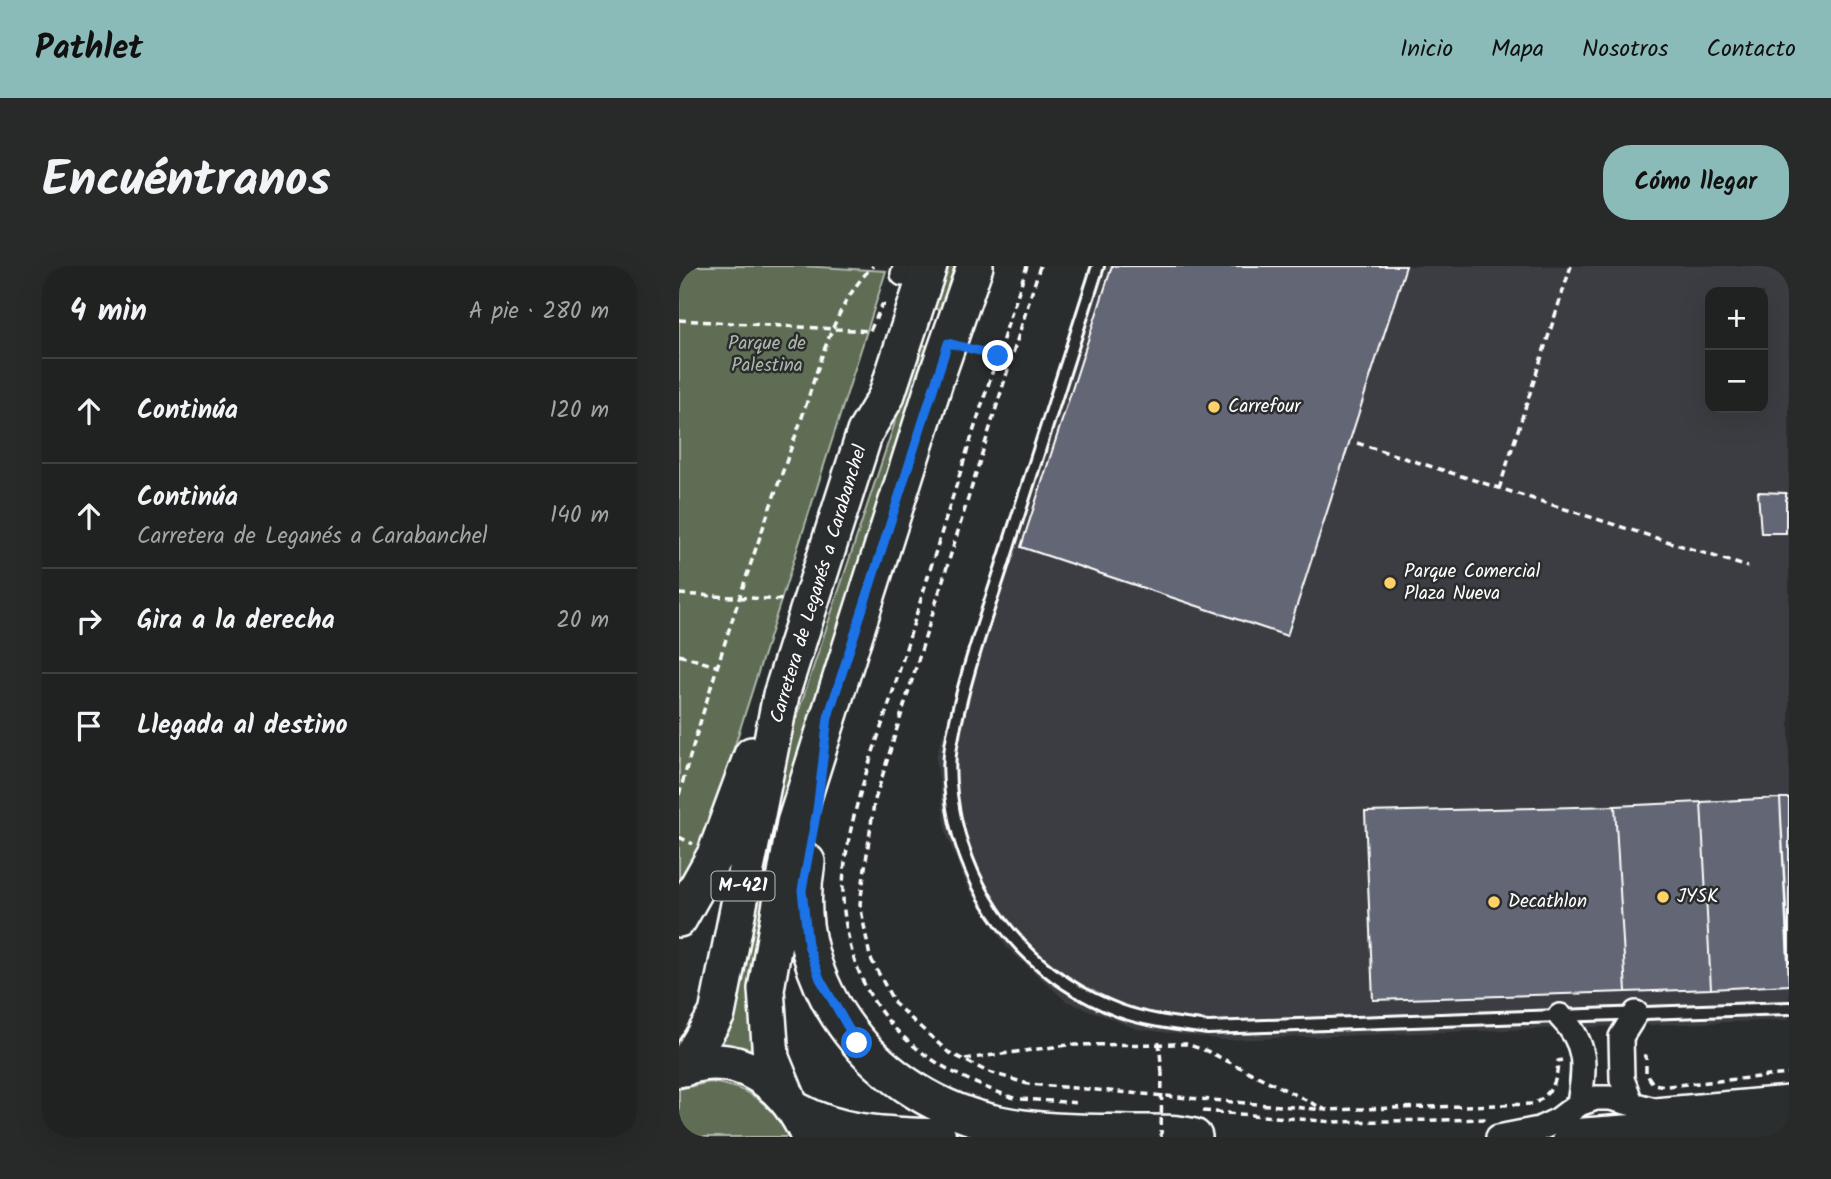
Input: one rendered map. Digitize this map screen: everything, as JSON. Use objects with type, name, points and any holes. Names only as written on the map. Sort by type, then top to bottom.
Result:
[{"type":"main road","name":"M-421","points":[[798,1115],[771,1058],[767,989],[795,823],[975,266]]},
{"type":"main road","name":"M-421","points":[[865,432],[871,393],[901,268]]},
{"type":"main road","name":"Carretera de Leganés a Carabanchel","points":[[681,1068],[717,1014],[781,695],[865,432],[885,397],[901,268]]},
{"type":"main road","points":[[679,919],[715,855],[762,726],[781,695]]},
{"type":"main road","points":[[828,717],[817,810],[802,890],[808,945],[820,979],[857,1043],[902,1084],[926,1099],[999,1124],[1056,1131],[1195,1124]]},
{"type":"main road","name":"M-421","points":[[681,1068],[706,1063],[740,1068],[770,1082],[798,1115]]},
{"type":"main road","points":[[798,1115],[836,1128],[864,1133],[938,1137]]},
{"type":"main road","points":[[1570,1137],[1789,1121]]},
{"type":"street","points":[[1630,1102],[1623,1086],[1623,1031],[1636,1013]]},
{"type":"street","points":[[1560,1016],[1577,1033],[1583,1058],[1579,1104]]},
{"type":"street","points":[[1496,1128],[1539,1129],[1558,1120],[1579,1104],[1609,1098],[1630,1102],[1641,1108],[1671,1110],[1789,1098]]},
{"type":"lane","points":[[1098,266],[984,623],[950,749],[954,819],[974,881],[995,915],[1032,959],[1073,988],[1121,1011],[1161,1022],[1208,1028],[1789,1008]]},
{"type":"path","points":[[1027,266],[854,821],[843,870],[843,911],[852,948],[870,994],[891,1027],[921,1054],[969,1083],[1015,1098],[1082,1103]]},
{"type":"path","points":[[1040,266],[874,803],[860,904],[870,957],[895,1004],[947,1052],[986,1071],[1028,1084],[1326,1110],[1534,1104],[1552,1091],[1557,1079],[1558,1061],[1567,1058],[1567,1068]]},
{"type":"path","points":[[1499,489],[1571,266]]},
{"type":"path","points":[[679,795],[737,597],[834,328],[856,282],[901,268]]},
{"type":"path","points":[[679,320],[870,331],[881,305],[892,307]]},
{"type":"path","points":[[948,343],[1011,359]]},
{"type":"path","points":[[1357,443],[1748,568]]},
{"type":"path","points":[[679,594],[812,602]]},
{"type":"path","points":[[679,655],[716,666]]},
{"type":"path","points":[[963,1059],[1067,1045],[1159,1042],[1186,1044],[1207,1051],[1326,1110]]},
{"type":"path","points":[[1159,1042],[1162,1073],[1161,1137]]},
{"type":"path","points":[[1622,1056],[1646,1056],[1646,1073],[1653,1084],[1667,1086],[1789,1074]]},
{"type":"path","points":[[1160,1107],[1172,1109]]},
{"type":"path","points":[[1195,1124],[1333,1122],[1496,1128]]},
{"type":"shaded area","name":"Parque Comercial Plaza Nueva","points":[[1089,266],[1789,266],[1789,1020],[1223,1040],[1137,1029],[1066,1001],[1007,948],[967,886],[946,833],[936,757]]},
{"type":"green space","name":"Parque de Palestina","points":[[679,266],[801,266],[886,271],[696,867],[679,890]]},
{"type":"green space","points":[[947,266],[961,266],[946,311],[933,308]]},
{"type":"green space","points":[[921,344],[933,348],[752,1013],[751,1049],[721,1045],[732,1013],[794,725]]},
{"type":"green space","points":[[710,1082],[736,1088],[757,1098],[774,1114],[789,1137],[679,1137],[679,1089]]},
{"type":"building","name":"Carrefour","points":[[1112,266],[1406,266],[1287,636],[1021,547]]},
{"type":"building","points":[[1758,492],[1786,493],[1786,533],[1761,533]]},
{"type":"building","points":[[1780,798],[1789,985],[1711,989],[1701,802]]},
{"type":"building","points":[[1780,798],[1789,798],[1789,963]]},
{"type":"building","name":"JYSK","points":[[1701,802],[1711,989],[1626,992],[1615,806]]},
{"type":"building","name":"Decathlon","points":[[1615,806],[1626,992],[1373,1000],[1365,812]]},
{"type":"place","name":"Carrefour","points":[[1214,407]]},
{"type":"place","name":"Parque Comercial Plaza Nueva","points":[[1390,583]]},
{"type":"place","name":"JYSK","points":[[1663,897]]},
{"type":"place","name":"Decathlon","points":[[1494,902]]},
{"type":"route","points":[[857,1043],[833,1006],[820,979],[808,945],[802,890],[817,810],[828,717],[948,343],[998,356]]}]
